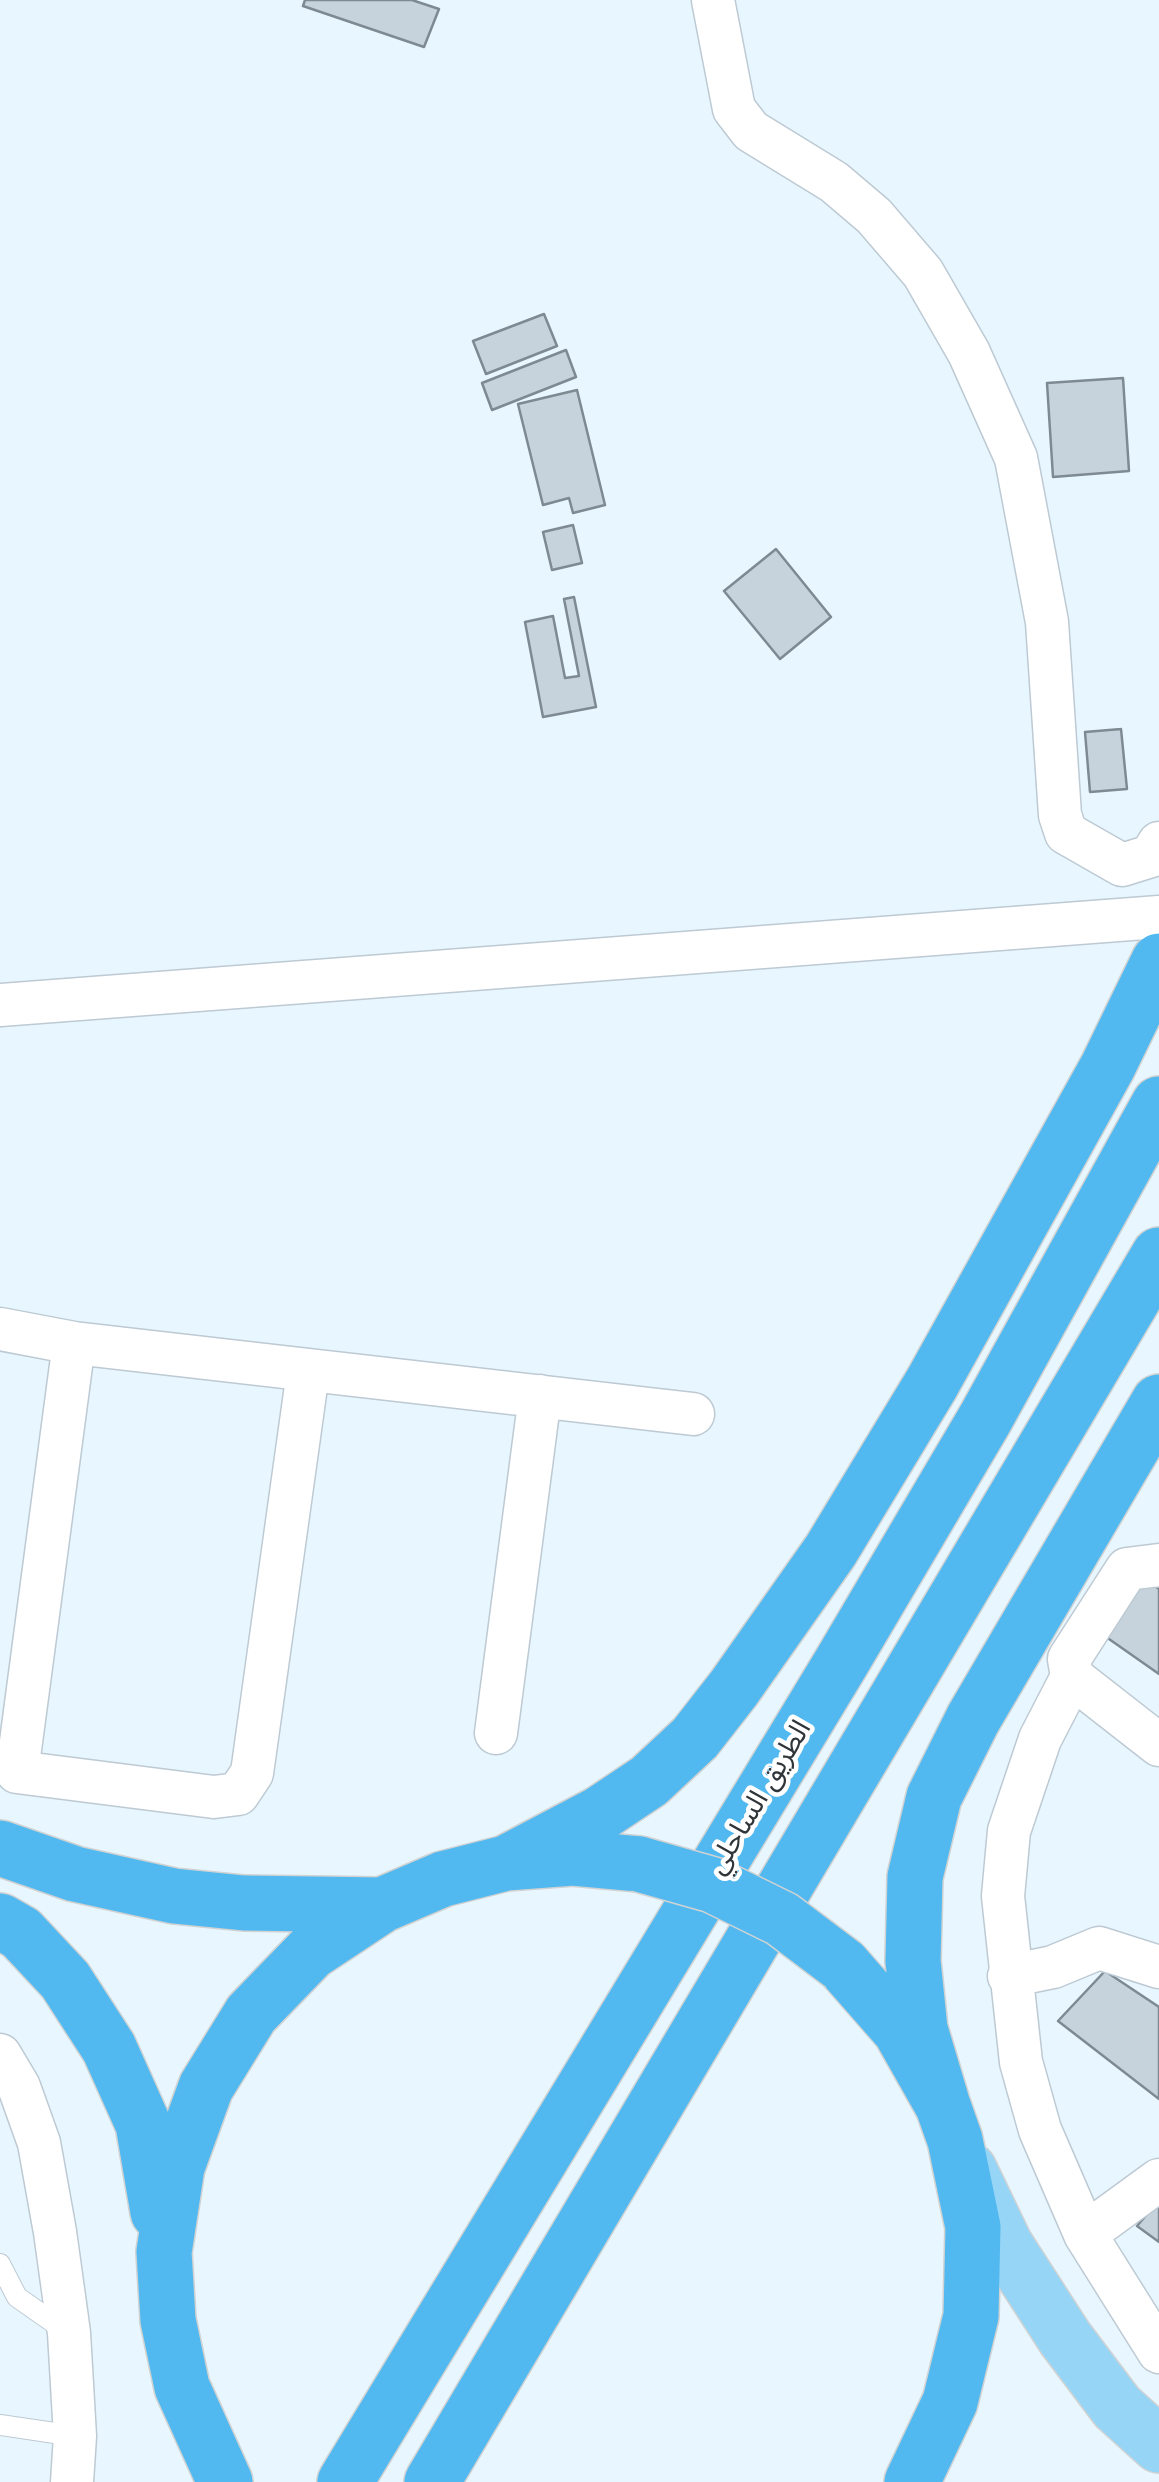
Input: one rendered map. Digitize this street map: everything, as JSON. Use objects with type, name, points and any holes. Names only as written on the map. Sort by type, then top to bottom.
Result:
[{"type":"highway","points":[[506,1864],[601,1813],[649,1780],[695,1738],[734,1688],[831,1550],[932,1383],[1108,1066],[1159,961]]},
{"type":"highway","name":"الطريق الساحلي","points":[[345,2482],[984,1420],[1159,1104]]},
{"type":"highway","points":[[432,2482],[551,2288],[1037,1456],[1159,1255]]},
{"type":"highway","points":[[912,2482],[950,2402],[971,2316],[973,2227],[949,2123],[920,2029],[913,1961],[916,1877],[934,1798],[972,1719],[1159,1402]]},
{"type":"highway","points":[[0,1848],[76,1874],[174,1896],[244,1903],[382,1905]]},
{"type":"highway","points":[[164,2252],[176,2167],[206,2087],[251,2014],[311,1952],[382,1905],[442,1879],[506,1864],[572,1858],[639,1864],[713,1885],[782,1918],[844,1966],[900,2030],[949,2123]]},
{"type":"highway","points":[[0,1921],[21,1933],[65,1980],[109,2048],[143,2124],[164,2252],[168,2320],[182,2387],[184,2482]]},
{"type":"highway","points":[[182,2387],[225,2482]]},
{"type":"main road","points":[[949,2123],[1005,2245],[1065,2338],[1117,2407],[1159,2445]]},
{"type":"street","points":[[713,0],[734,109],[751,131],[834,182],[874,216],[923,273],[969,353],[1016,458],[1047,622],[1060,815],[1066,833],[1122,865],[1151,856],[1159,843]]},
{"type":"street","points":[[0,1005],[1159,917]]},
{"type":"street","points":[[0,1330],[308,1372],[693,1414]]},
{"type":"street","points":[[74,1343],[8,1770],[214,1797],[238,1794],[252,1773],[308,1372]]},
{"type":"street","points":[[496,1733],[540,1396]]},
{"type":"street","points":[[1159,1565],[1127,1569],[1069,1660],[1072,1677],[1040,1739],[1009,1831],[1003,1896],[1021,2062],[1040,2130],[1085,2234],[1159,2352]]},
{"type":"street","points":[[1072,1677],[1159,1745]]},
{"type":"street","points":[[1009,1976],[1053,1967],[1099,1948],[1159,1967]]},
{"type":"street","points":[[0,2055],[19,2087],[38,2143],[69,2333],[75,2436],[72,2482]]},
{"type":"street","points":[[1085,2234],[1159,2180]]},
{"type":"lane","points":[[0,2264],[16,2297],[69,2333]]},
{"type":"lane","points":[[0,2425],[75,2436]]},
{"type":"building","points":[[305,0],[412,0],[439,9],[424,47],[303,6]]},
{"type":"building","points":[[544,314],[557,346],[486,374],[473,341]]},
{"type":"building","points":[[566,350],[576,377],[492,410],[482,383]]},
{"type":"building","points":[[1123,378],[1129,471],[1053,477],[1047,383]]},
{"type":"building","points":[[577,390],[605,505],[573,513],[569,498],[543,505],[518,404]]},
{"type":"building","points":[[573,525],[582,563],[552,570],[543,532]]},
{"type":"building","points":[[776,549],[831,617],[780,659],[724,591]]},
{"type":"building","points":[[574,597],[596,707],[543,717],[525,622],[553,616],[565,678],[579,676],[564,599]]},
{"type":"building","points":[[1121,729],[1127,789],[1090,792],[1085,732]]},
{"type":"building","points":[[1141,1576],[1159,1589],[1159,1674],[1099,1632]]},
{"type":"building","points":[[1105,1971],[1159,2007],[1159,2099],[1058,2021]]},
{"type":"building","points":[[1159,2200],[1159,2242],[1137,2226]]}]
